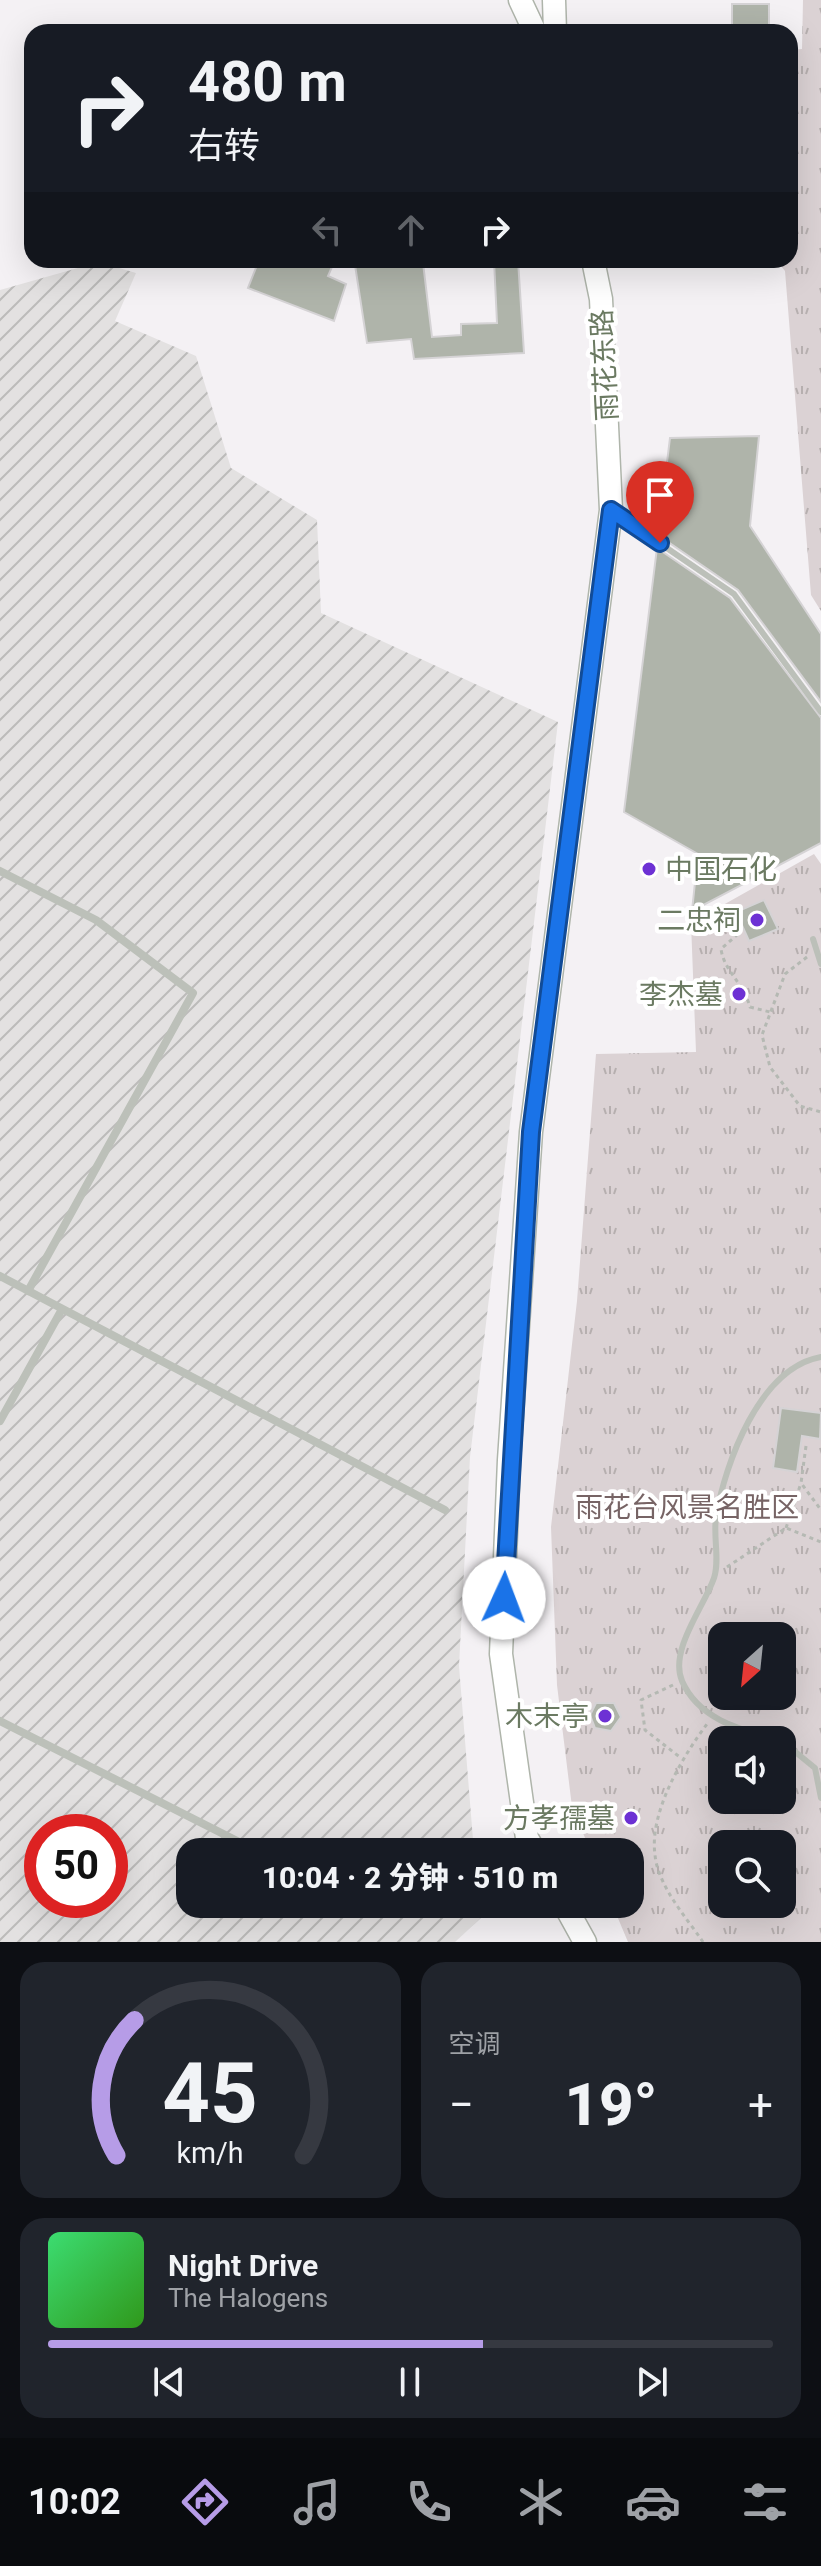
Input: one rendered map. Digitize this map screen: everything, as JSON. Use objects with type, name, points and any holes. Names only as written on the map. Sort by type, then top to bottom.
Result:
[{"type":"main road","points":[[520,0],[531,24]]},
{"type":"main road","points":[[554,0],[555,24]]},
{"type":"main road","name":"雨花东路","points":[[527,1838],[501,1654],[509,1460],[531,1132],[611,510],[601,299],[595,268]]},
{"type":"main road","points":[[572,1918],[585,1942]]},
{"type":"street","points":[[0,871],[96,920],[193,993],[28,1291]]},
{"type":"street","points":[[0,1276],[61,1311],[445,1510]]},
{"type":"street","points":[[0,1421],[61,1311]]},
{"type":"street","points":[[0,1721],[231,1838]]},
{"type":"lane","points":[[611,510],[734,594],[821,712]]},
{"type":"lane","points":[[813,939],[821,964]]},
{"type":"lane","points":[[731,1726],[713,1716],[682,1680],[679,1663],[716,1574],[716,1519],[733,1451],[757,1407],[783,1378],[810,1359],[821,1357]]},
{"type":"lane","points":[[796,1753],[815,1768],[821,1798]]},
{"type":"path","points":[[738,934],[721,949],[723,963],[744,987],[750,1007],[770,1012]]},
{"type":"path","points":[[817,952],[797,962],[785,974],[762,1035],[770,1067],[800,1106],[821,1112]]},
{"type":"path","points":[[716,1574],[786,1528],[801,1483],[806,1446]]},
{"type":"path","points":[[801,1483],[821,1510]]},
{"type":"path","points":[[786,1528],[821,1542]]},
{"type":"path","points":[[681,1758],[645,1730],[641,1700],[682,1680]]},
{"type":"path","points":[[703,1942],[664,1883],[654,1854],[666,1793],[681,1758],[713,1716]]},
{"type":"shaded area","points":[[78,268],[119,268],[136,273],[115,321],[196,356],[231,468],[317,520],[321,613],[558,722],[470,1457],[459,1666],[473,1838],[176,1838],[176,1918],[481,1918],[455,1942],[0,1942],[0,290]]},
{"type":"green space","points":[[803,0],[821,0],[821,611],[811,595],[783,268],[798,268],[798,49],[802,49]]},
{"type":"green space","name":"雨花台风景名胜区","points":[[814,854],[821,864],[821,1942],[628,1942],[618,1918],[644,1918],[644,1838],[585,1838],[572,1807],[557,1685],[551,1527],[577,1301],[596,1054],[696,1052],[691,923]]},
{"type":"building","points":[[732,4],[769,4],[769,24],[732,24]]},
{"type":"building","points":[[256,268],[332,268],[328,276],[346,284],[334,321],[248,288]]},
{"type":"building","points":[[355,268],[424,268],[432,337],[461,335],[461,324],[497,323],[494,268],[519,268],[524,353],[414,359],[411,339],[367,343]]},
{"type":"building","points":[[759,436],[750,526],[821,634],[821,702],[738,590],[658,535],[670,438]]},
{"type":"building","points":[[657,548],[730,598],[821,718],[821,843],[692,911],[698,854],[624,812]]},
{"type":"building","name":"二忠祠","points":[[764,900],[778,929],[749,941],[736,912]]},
{"type":"building","points":[[781,1408],[821,1413],[820,1439],[802,1436],[797,1472],[773,1468]]},
{"type":"building","name":"木末亭","points":[[596,1703],[614,1703],[621,1717],[611,1731],[595,1728],[590,1715]]},
{"type":"place","name":"中国石化","points":[[649,869]]},
{"type":"place","name":"二忠祠","points":[[757,920]]},
{"type":"place","name":"李杰墓","points":[[739,994]]},
{"type":"place","name":"木末亭","points":[[605,1716]]},
{"type":"place","name":"方孝孺墓","points":[[631,1818]]},
{"type":"route","points":[[504,1598],[509,1460],[531,1132],[611,510],[660,543]]}]
